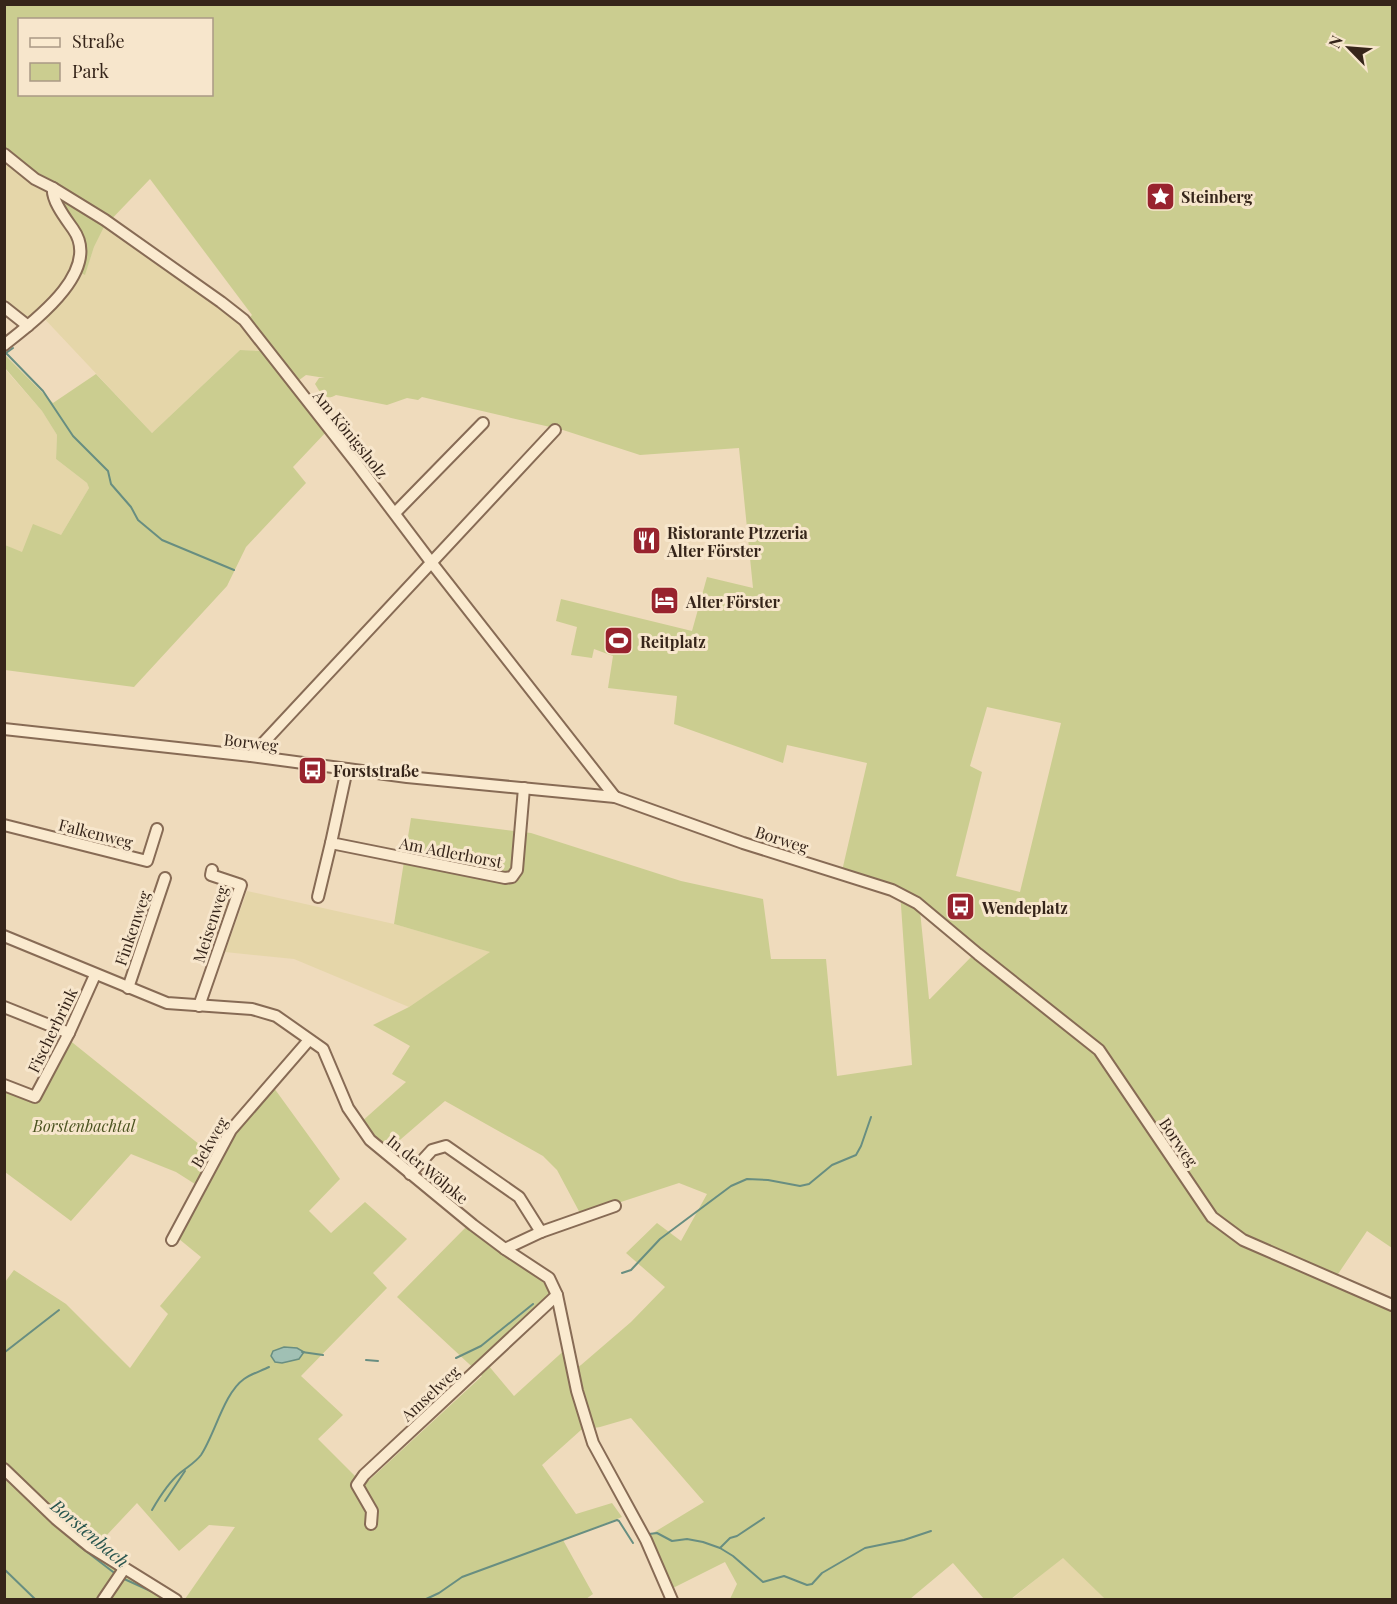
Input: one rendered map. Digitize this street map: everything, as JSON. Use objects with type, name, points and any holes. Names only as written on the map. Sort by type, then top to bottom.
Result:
[{"type":"street","name":"Am Königsholz","points":[[4,154],[35,179],[105,220],[244,320],[615,797]]},
{"type":"street","points":[[4,345],[63,291],[74,275],[79,256],[79,239],[59,206],[52,192],[53,188]]},
{"type":"street","points":[[4,307],[27,326]]},
{"type":"street","points":[[394,513],[483,423]]},
{"type":"street","points":[[251,756],[555,430]]},
{"type":"street","name":"Borweg","points":[[4,729],[251,756],[407,777],[615,797],[743,843],[892,890],[917,903],[1099,1050],[1212,1217],[1243,1240],[1392,1305]]},
{"type":"street","points":[[318,897],[347,769]]},
{"type":"street","name":"Am Adlerhorst","points":[[331,843],[505,878],[512,877],[517,870],[524,789]]},
{"type":"street","name":"Falkenweg","points":[[4,825],[147,861],[158,829]]},
{"type":"street","name":"Meisenweg","points":[[199,1006],[241,885],[211,875],[213,870]]},
{"type":"street","name":"Finkenweg","points":[[128,988],[165,878]]},
{"type":"street","name":"In der Wölpke","points":[[4,936],[167,1003],[252,1010],[276,1016],[323,1049],[348,1108],[359,1127],[382,1152],[505,1250],[549,1278],[557,1295],[577,1391],[593,1443],[646,1540],[672,1599]]},
{"type":"street","name":"Fischerbrink","points":[[4,1085],[35,1097],[69,1033],[95,975]]},
{"type":"street","points":[[4,1007],[69,1033]]},
{"type":"street","name":"Bekweg","points":[[172,1240],[231,1130],[309,1040]]},
{"type":"street","points":[[410,1174],[432,1150],[446,1146],[519,1197],[541,1232]]},
{"type":"street","points":[[505,1250],[541,1232],[615,1206]]},
{"type":"street","name":"Amselweg","points":[[371,1524],[372,1511],[357,1485],[364,1475],[557,1295]]},
{"type":"street","points":[[4,1469],[56,1520],[89,1546],[123,1571],[176,1599]]},
{"type":"street","points":[[103,1599],[116,1584],[123,1571]]},
{"type":"shaded area","points":[[4,158],[44,188],[72,238],[75,256],[85,274],[104,227],[219,305],[242,325],[263,351],[240,350],[152,433],[40,314],[33,320],[5,303]]},
{"type":"shaded area","points":[[4,368],[42,411],[57,435],[56,459],[87,483],[89,488],[61,535],[22,553],[5,545]]},
{"type":"shaded area","points":[[247,891],[394,924],[491,952],[409,1007],[294,959],[225,952]]},
{"type":"shaded area","points":[[284,1347],[297,1348],[304,1352],[299,1359],[282,1363],[275,1362],[271,1356],[273,1351]]},
{"type":"shaded area","points":[[1063,1557],[1105,1599],[1011,1600]]},
{"type":"green space","name":"Borstenbachtal","points":[[4,5],[1392,5],[1392,1248],[1367,1231],[1334,1280],[1392,1307],[1392,1599],[1105,1599],[1063,1558],[1011,1599],[984,1599],[953,1563],[910,1599],[730,1599],[737,1584],[725,1562],[671,1589],[648,1536],[704,1502],[631,1418],[581,1430],[542,1465],[576,1514],[612,1503],[622,1517],[563,1540],[593,1594],[586,1599],[185,1599],[235,1527],[209,1525],[179,1551],[137,1503],[90,1553],[163,1599],[5,1599],[5,1282],[14,1270],[66,1304],[130,1368],[168,1314],[160,1306],[201,1257],[179,1239],[206,1191],[176,1172],[131,1154],[71,1221],[5,1172],[5,1088],[35,1100],[68,1039],[205,1149],[274,1088],[340,1179],[309,1211],[331,1233],[365,1202],[407,1239],[373,1273],[387,1288],[301,1376],[343,1415],[318,1439],[364,1485],[482,1376],[397,1297],[468,1225],[561,1296],[488,1365],[514,1396],[569,1346],[573,1370],[581,1365],[631,1322],[665,1287],[626,1253],[657,1223],[681,1241],[707,1194],[679,1183],[581,1215],[557,1170],[543,1156],[445,1101],[386,1152],[360,1123],[406,1082],[392,1074],[410,1046],[373,1025],[409,1007],[490,952],[394,924],[411,818],[531,833],[681,881],[763,899],[771,959],[826,959],[837,1076],[912,1065],[900,891],[842,871],[867,763],[787,745],[783,763],[674,724],[677,696],[608,688],[613,656],[594,649],[592,658],[571,655],[577,627],[556,621],[561,599],[692,631],[707,577],[753,588],[739,448],[640,455],[563,430],[422,397],[418,400],[407,398],[387,405],[336,395],[326,397],[315,384],[319,378],[325,378],[306,375],[291,386],[327,431],[293,467],[306,483],[246,547],[227,586],[134,687],[5,670],[5,545],[22,552],[33,524],[61,535],[89,488],[87,483],[56,459],[57,435],[42,411],[5,368],[5,355],[53,403],[96,374],[152,433],[240,350],[262,351],[242,325],[252,315],[150,179],[104,227],[94,247],[85,275],[74,269],[75,256],[72,238],[44,188],[5,158]],"holes":[[[987,707],[1061,723],[1020,892],[956,876],[982,772],[970,766]],[[920,911],[974,954],[930,999],[929,999]]]},
{"type":"waterway","points":[[13,348],[6,353],[43,391],[73,436],[108,471],[111,484],[131,507],[138,520],[162,540],[234,570]]},
{"type":"waterway","points":[[622,1273],[631,1270],[660,1239],[731,1186],[747,1179],[800,1186],[809,1184],[832,1165],[856,1155],[871,1117]]},
{"type":"waterway","points":[[456,1358],[481,1346],[533,1304]]},
{"type":"waterway","points":[[5,1352],[59,1310]]},
{"type":"waterway","points":[[302,1352],[323,1355]]},
{"type":"waterway","points":[[366,1360],[378,1361]]},
{"type":"waterway","points":[[152,1510],[172,1481],[201,1455],[225,1404],[237,1385],[247,1377],[269,1367]]},
{"type":"waterway","points":[[165,1501],[185,1471]]},
{"type":"waterway","points":[[720,1548],[730,1538],[737,1536],[764,1518]]},
{"type":"waterway","points":[[424,1600],[462,1577],[617,1520],[633,1543]]},
{"type":"waterway","name":"Borstenbach","points":[[59,1528],[117,1575]]},
{"type":"waterway","points":[[649,1534],[657,1533],[672,1541],[687,1539],[703,1542],[720,1548],[763,1582],[784,1576],[807,1585],[812,1584],[822,1573],[865,1548],[904,1540],[931,1531]]},
{"type":"waterway","name":"Borstenbach","points":[[4,1569],[36,1600]]},
{"type":"waterway","name":"Borstenbach","points":[[122,1578],[155,1593]]},
{"type":"place","name":"Steinberg","points":[[1160,196]]},
{"type":"place","name":"Ristorante Ptzzeria Alter Förster","points":[[646,541]]},
{"type":"place","name":"Alter Förster","points":[[665,601]]},
{"type":"place","name":"Reitplatz","points":[[619,641]]},
{"type":"place","name":"Forststraße","points":[[312,770]]},
{"type":"place","name":"Wendeplatz","points":[[961,907]]}]
